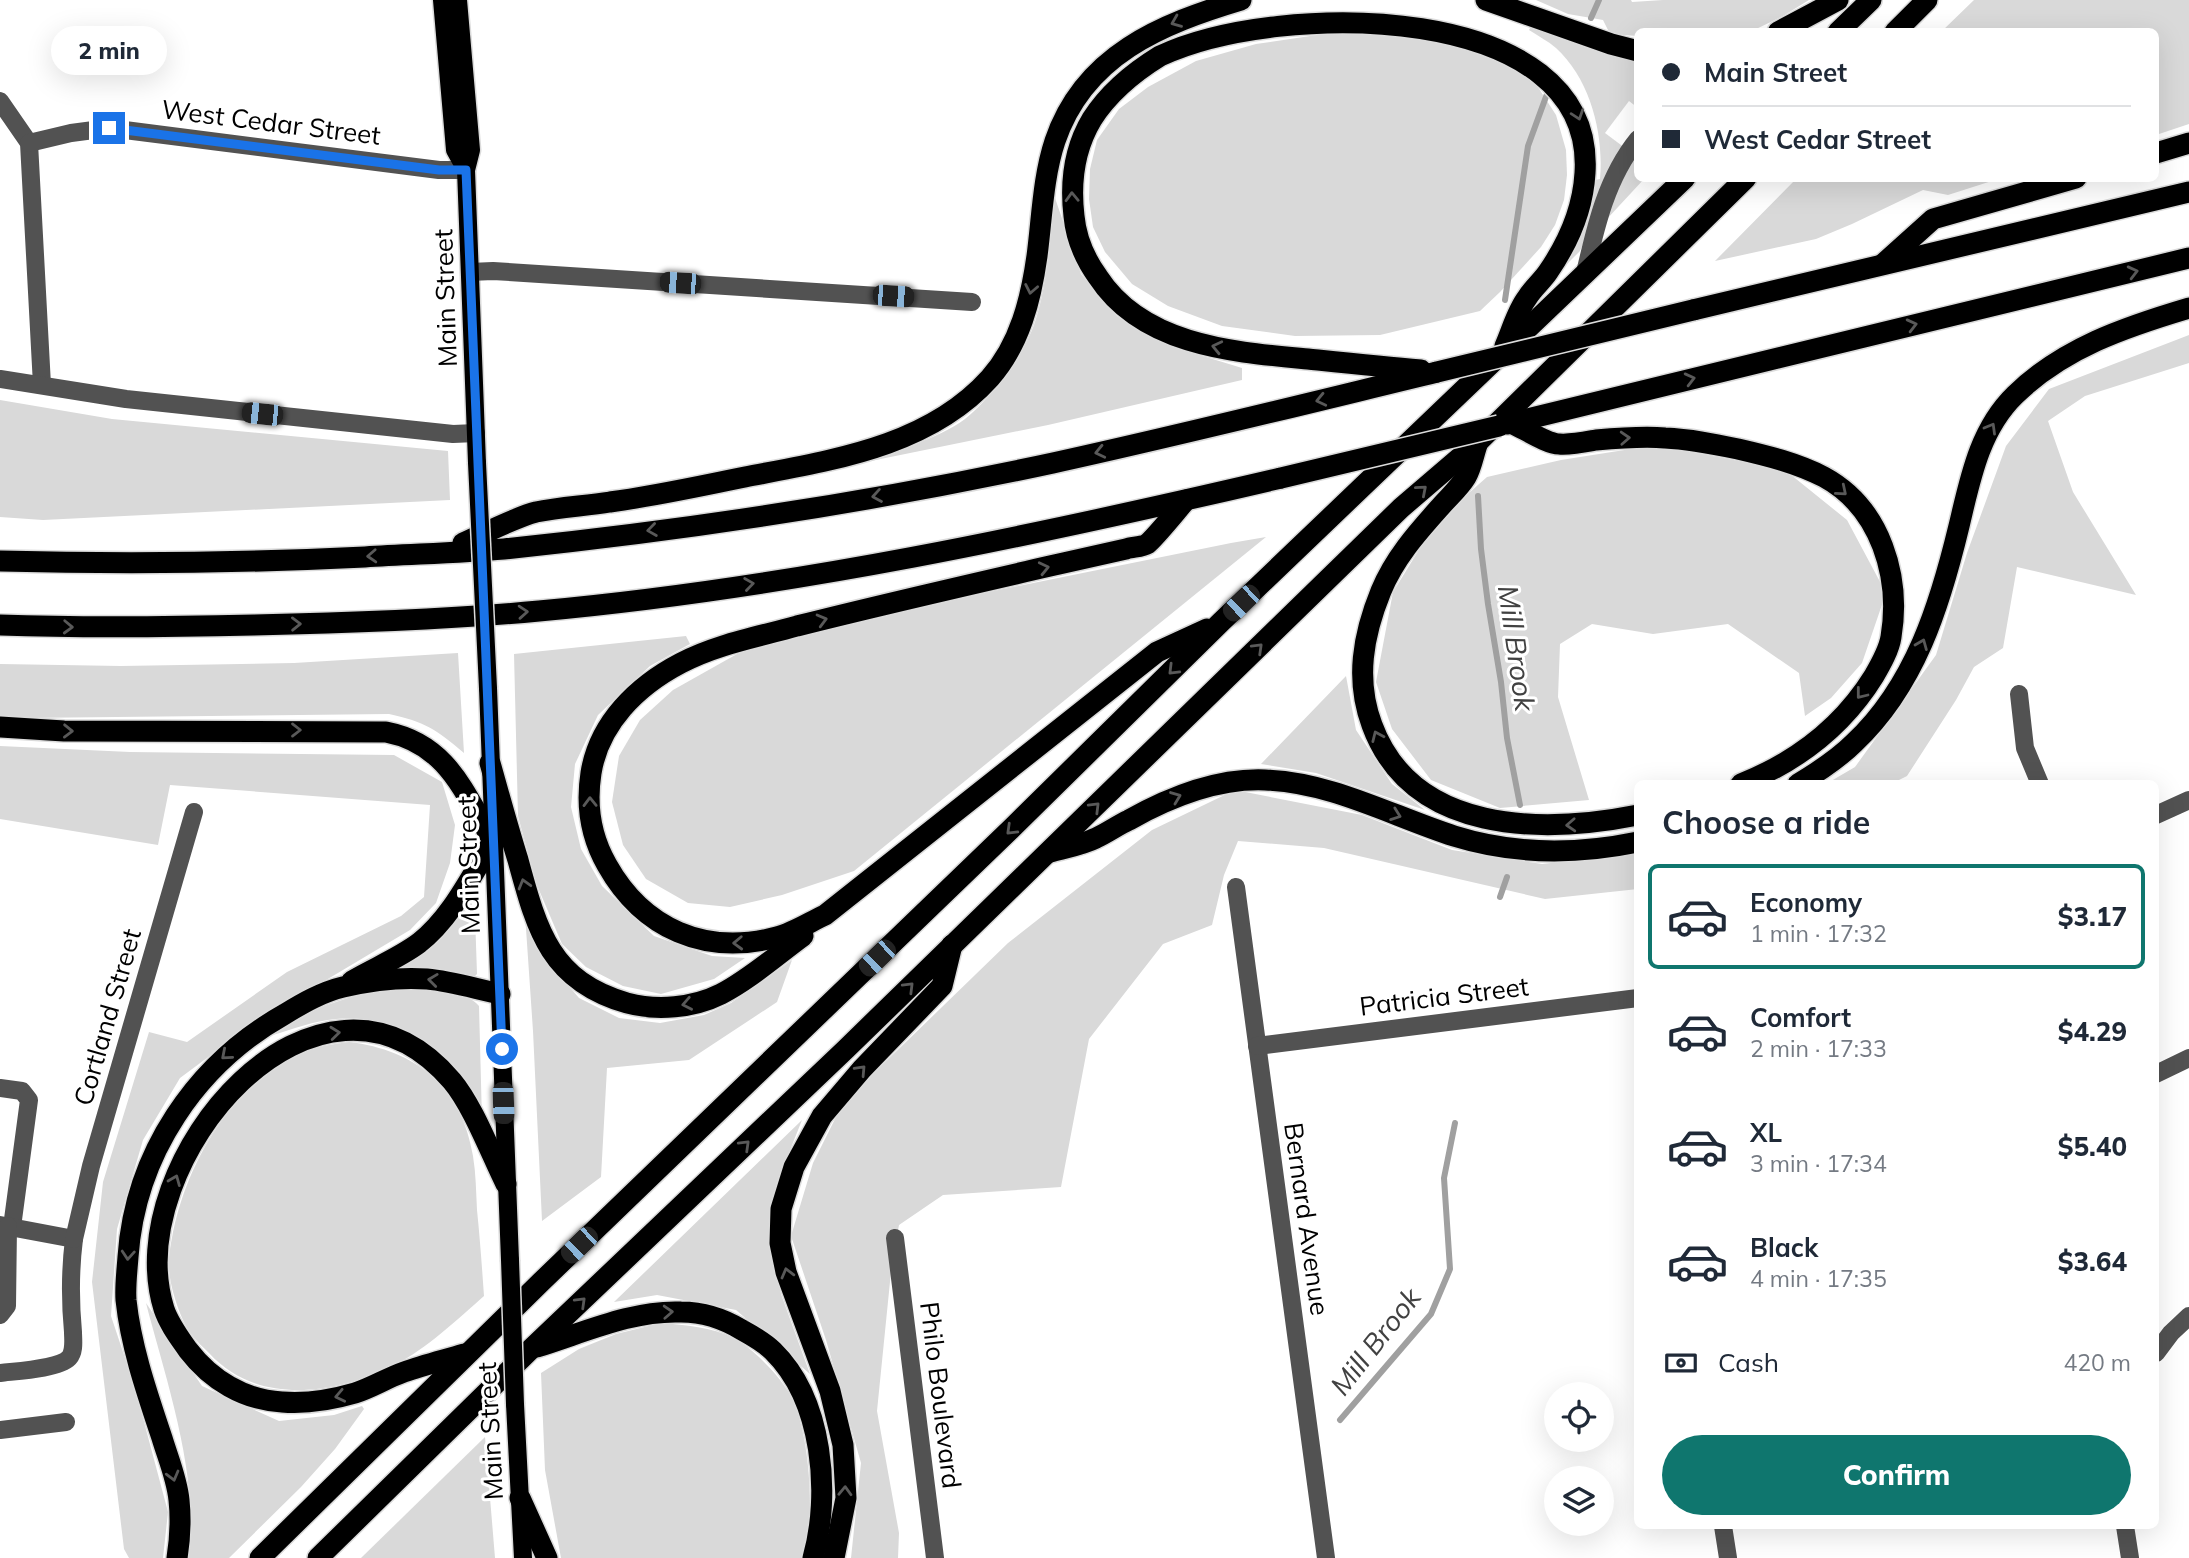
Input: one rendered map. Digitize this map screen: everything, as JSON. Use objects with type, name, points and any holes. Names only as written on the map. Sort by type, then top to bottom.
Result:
[{"type":"highway","points":[[440,553],[534,512],[632,499],[865,452],[907,437],[953,412],[992,376],[1007,355],[1021,327],[1035,269],[1054,142],[1074,98],[1113,58],[1139,39],[1167,25],[1241,0]]},
{"type":"highway","points":[[1486,0],[1634,50]]},
{"type":"highway","points":[[1786,28],[1838,0]]},
{"type":"highway","points":[[1842,28],[1871,0]]},
{"type":"highway","points":[[1899,28],[1927,0]]},
{"type":"highway","points":[[1437,372],[1250,354],[1217,348],[1162,330],[1145,321],[1115,298],[1091,267],[1081,247],[1074,221],[1072,195],[1076,154],[1093,117],[1111,95],[1160,56],[1184,43],[1241,23],[1324,8],[1380,7],[1440,12]]},
{"type":"highway","points":[[1475,21],[1516,41],[1553,71],[1576,108],[1585,156],[1585,176],[1576,219],[1548,272],[1525,300],[1500,358]]},
{"type":"highway","points":[[2159,152],[2189,143]]},
{"type":"highway","points":[[260,1558],[1221,622],[1500,358],[1681,182]]},
{"type":"highway","points":[[318,1558],[1401,508],[1478,442],[1741,182]]},
{"type":"highway","points":[[1881,265],[1933,219],[2062,182]]},
{"type":"highway","points":[[0,561],[202,562],[501,549],[790,511],[921,489],[1053,463],[2189,192]]},
{"type":"highway","points":[[0,625],[97,628],[432,619],[540,611],[693,592],[873,565],[985,544],[1281,478],[2189,258]]},
{"type":"highway","points":[[1804,780],[1854,744],[1878,718],[1920,650],[1946,579],[1981,447],[2013,397],[2039,374],[2070,353],[2103,337],[2189,308]]},
{"type":"highway","points":[[1505,424],[1557,444],[1664,438],[1696,441],[1770,456],[1827,479],[1861,508],[1876,529],[1885,549],[1894,586],[1891,641],[1880,666],[1867,688],[1845,715],[1821,737],[1788,762],[1750,780]]},
{"type":"highway","points":[[1478,442],[1468,475],[1402,550],[1371,616],[1362,665],[1362,686],[1376,737],[1388,760],[1426,795],[1482,818],[1552,826],[1586,824],[1634,816]]},
{"type":"highway","points":[[825,915],[780,937],[734,944],[681,934],[645,914],[617,882],[599,852],[590,823],[593,760],[602,737],[616,715],[634,695],[655,678],[709,649],[844,614],[1147,544],[1186,500]]},
{"type":"highway","points":[[490,763],[534,919],[554,955],[564,967],[596,991],[636,1005],[670,1007],[720,994],[741,981],[813,929],[825,915],[1157,652],[1221,622]]},
{"type":"highway","points":[[0,727],[64,731],[338,730],[403,735],[434,752],[446,764],[493,841],[453,906],[419,943],[341,987],[280,1016],[221,1058],[175,1115],[151,1159],[141,1187],[129,1240],[126,1296],[130,1328],[141,1372],[179,1498],[180,1539],[177,1558]]},
{"type":"highway","points":[[1045,854],[1094,839],[1142,813],[1194,791],[1245,780],[1295,782],[1324,789],[1452,835],[1514,850],[1584,851],[1634,843]]},
{"type":"highway","points":[[834,1558],[846,1498],[843,1445],[830,1391],[786,1272],[780,1243],[781,1209],[794,1167],[817,1124],[853,1079],[942,986],[952,945]]},
{"type":"highway","points":[[341,987],[388,980],[429,979],[500,994]]},
{"type":"highway","points":[[470,1352],[404,1372],[356,1392],[307,1403],[252,1397],[230,1388],[211,1375],[177,1335],[165,1310],[159,1286],[157,1250],[160,1227],[179,1169],[198,1134],[226,1096],[262,1063],[281,1050],[300,1041],[330,1033],[364,1031],[386,1036],[424,1055],[453,1082],[506,1184]]},
{"type":"highway","points":[[531,1349],[629,1318],[654,1313],[681,1312],[700,1314],[734,1325],[772,1350],[800,1389],[817,1441],[821,1500],[820,1524],[813,1558]]},
{"type":"highway","points":[[520,1498],[547,1558]]},
{"type":"main road","name":"Main Street","points":[[442,0],[455,150],[466,170]]},
{"type":"main road","name":"Main Street","points":[[458,0],[471,150],[466,170],[523,1558]]},
{"type":"street","points":[[0,101],[29,143],[43,384]]},
{"type":"street","name":"West Cedar Street","points":[[29,143],[109,128],[439,170],[466,170]]},
{"type":"street","points":[[1585,273],[1598,219],[1619,165],[1634,144]]},
{"type":"street","points":[[470,272],[493,271],[972,302]]},
{"type":"street","points":[[0,379],[126,399],[453,434],[476,433]]},
{"type":"street","points":[[2019,694],[2025,748],[2038,780]]},
{"type":"street","points":[[2159,814],[2189,800]]},
{"type":"street","name":"Cortland Street","points":[[0,1373],[48,1366],[65,1361],[71,1356],[74,1342],[69,1280],[74,1239],[91,1166],[194,812]]},
{"type":"street","name":"Bernard Avenue","points":[[1236,887],[1326,1558]]},
{"type":"street","name":"Patricia Street","points":[[1257,1046],[1634,999]]},
{"type":"street","points":[[2159,1073],[2189,1058]]},
{"type":"street","points":[[0,1088],[22,1091],[29,1100],[7,1226],[7,1306],[0,1315]]},
{"type":"street","points":[[7,1226],[74,1239]]},
{"type":"street","name":"Philo Boulevard","points":[[895,1238],[935,1558]]},
{"type":"street","points":[[2159,1349],[2171,1333],[2189,1317]]},
{"type":"street","points":[[0,1430],[66,1422]]},
{"type":"street","points":[[1723,1529],[1728,1558]]},
{"type":"street","points":[[2125,1529],[2130,1558]]},
{"type":"shaded area","points":[[1536,0],[1809,0],[1758,28],[1634,28],[1634,36],[1610,34],[1603,20],[1568,14]]},
{"type":"shaded area","points":[[1974,0],[2189,0],[2189,124],[2159,134],[2159,28],[1945,28]]},
{"type":"shaded area","points":[[1531,26],[1608,54],[1634,59],[1634,105],[1629,101],[1605,133],[1625,148],[1580,251],[1561,270],[1587,215],[1595,180],[1600,179],[1600,144],[1593,109],[1578,76],[1556,48],[1529,30]]},
{"type":"shaded area","points":[[1337,32],[1417,36],[1468,45],[1534,81],[1556,115],[1566,150],[1564,200],[1555,225],[1541,247],[1480,311],[1380,335],[1295,336],[1222,326],[1168,306],[1132,284],[1105,252],[1093,227],[1089,199],[1090,169],[1097,140],[1119,109],[1148,87],[1196,61],[1256,44]]},
{"type":"shaded area","points":[[1634,153],[1634,182],[1641,182],[1606,220],[1623,168]]},
{"type":"shaded area","points":[[1793,182],[1989,182],[1948,195],[1923,190],[1816,239],[1715,261]]},
{"type":"shaded area","points":[[1055,198],[1081,274],[1117,316],[1148,336],[1242,368],[1242,380],[1048,425],[861,463],[929,439],[954,426],[977,408],[1008,371],[1029,337],[1039,310]]},
{"type":"shaded area","points":[[2189,335],[2189,363],[2085,396],[2048,421],[2073,492],[2136,595],[2017,567],[2003,648],[1974,667],[1907,776],[1899,780],[1833,780],[1855,767],[1936,655],[1967,553],[2006,446],[2049,389]]},
{"type":"shaded area","points":[[0,400],[112,419],[448,451],[450,500],[43,520],[0,517]]},
{"type":"shaded area","points":[[1656,445],[1785,470],[1847,520],[1886,593],[1862,663],[1831,698],[1805,716],[1799,673],[1728,624],[1653,634],[1592,624],[1560,644],[1558,697],[1589,800],[1500,808],[1431,780],[1392,729],[1376,682],[1393,592],[1436,522],[1487,477],[1561,460]]},
{"type":"shaded area","points":[[1266,537],[854,871],[782,895],[730,907],[688,903],[646,879],[623,845],[612,802],[619,756],[640,720],[673,690],[737,654],[816,627]]},
{"type":"shaded area","points":[[686,636],[690,644],[650,666],[598,715],[575,764],[571,807],[581,849],[602,886],[654,936],[712,956],[745,958],[714,979],[661,994],[623,986],[586,967],[562,944],[536,883],[518,816],[514,654]]},
{"type":"shaded area","points":[[458,653],[464,753],[430,728],[389,714],[23,718],[0,716],[0,664],[121,666],[294,663]]},
{"type":"shaded area","points":[[1346,676],[1356,730],[1392,784],[1425,810],[1316,773],[1261,764]]},
{"type":"shaded area","points":[[0,746],[130,752],[394,755],[442,782],[455,825],[450,863],[436,903],[410,930],[254,1023],[180,1078],[143,1140],[117,1229],[111,1316],[135,1388],[168,1512],[163,1558],[129,1558],[124,1549],[92,1282],[103,1182],[149,1032],[187,1042],[287,972],[401,916],[424,897],[430,805],[170,785],[158,845],[0,819]]},
{"type":"shaded area","points":[[1235,790],[1362,815],[1452,850],[1542,864],[1634,853],[1634,889],[1545,899],[1324,848],[1238,841],[1224,875],[1212,925],[1163,944],[1089,1039],[1061,1187],[943,1195],[899,1225],[892,1262],[877,1411],[899,1533],[898,1558],[851,1558],[861,1463],[826,1340],[791,1236],[813,1163],[843,1103],[1008,943],[1152,830]]},
{"type":"shaded area","points":[[471,902],[475,915],[477,974],[473,978],[390,972],[454,921]]},
{"type":"shaded area","points":[[525,914],[546,959],[579,998],[619,1018],[660,1023],[704,1015],[731,1003],[792,960],[777,1002],[689,1060],[607,1068],[601,1177],[542,1221],[533,1031]]},
{"type":"shaded area","points":[[409,987],[457,993],[479,1006],[482,1120],[466,1086],[453,1067],[429,1046],[400,1030],[369,1020],[352,1018],[312,1023],[273,1035],[309,1011],[354,996]]},
{"type":"shaded area","points":[[349,1042],[395,1053],[415,1063],[447,1092],[458,1110],[467,1132],[474,1163],[484,1296],[442,1333],[396,1364],[349,1383],[324,1388],[274,1388],[251,1382],[229,1370],[197,1342],[187,1328],[179,1312],[170,1276],[173,1232],[179,1207],[198,1160],[224,1117],[240,1097],[286,1059],[312,1049]]},
{"type":"shaded area","points":[[802,1120],[777,1183],[769,1230],[781,1294],[810,1374],[736,1310],[657,1295],[614,1302]]},
{"type":"shaded area","points":[[146,1303],[202,1386],[279,1421],[334,1415],[362,1406],[364,1409],[335,1449],[301,1487],[229,1558],[187,1558],[190,1497],[186,1463]]},
{"type":"shaded area","points":[[661,1323],[707,1329],[734,1338],[759,1357],[789,1392],[798,1414],[806,1447],[809,1483],[808,1532],[801,1558],[561,1558],[545,1470],[541,1373],[579,1349],[616,1334]]},
{"type":"shaded area","points":[[485,1437],[495,1558],[361,1558]]},
{"type":"waterway","name":"Mill Brook","points":[[1591,18],[1599,0]]},
{"type":"waterway","name":"Mill Brook","points":[[1505,300],[1528,146],[1547,94]]},
{"type":"waterway","name":"Mill Brook","points":[[1478,496],[1488,604],[1507,738],[1520,805]]},
{"type":"waterway","name":"Mill Brook","points":[[1500,897],[1507,877]]},
{"type":"waterway","name":"Mill Brook","points":[[1340,1420],[1431,1314],[1450,1269],[1444,1178],[1455,1123]]},
{"type":"route","points":[[109,128],[439,170],[466,170],[502,1049]]}]
